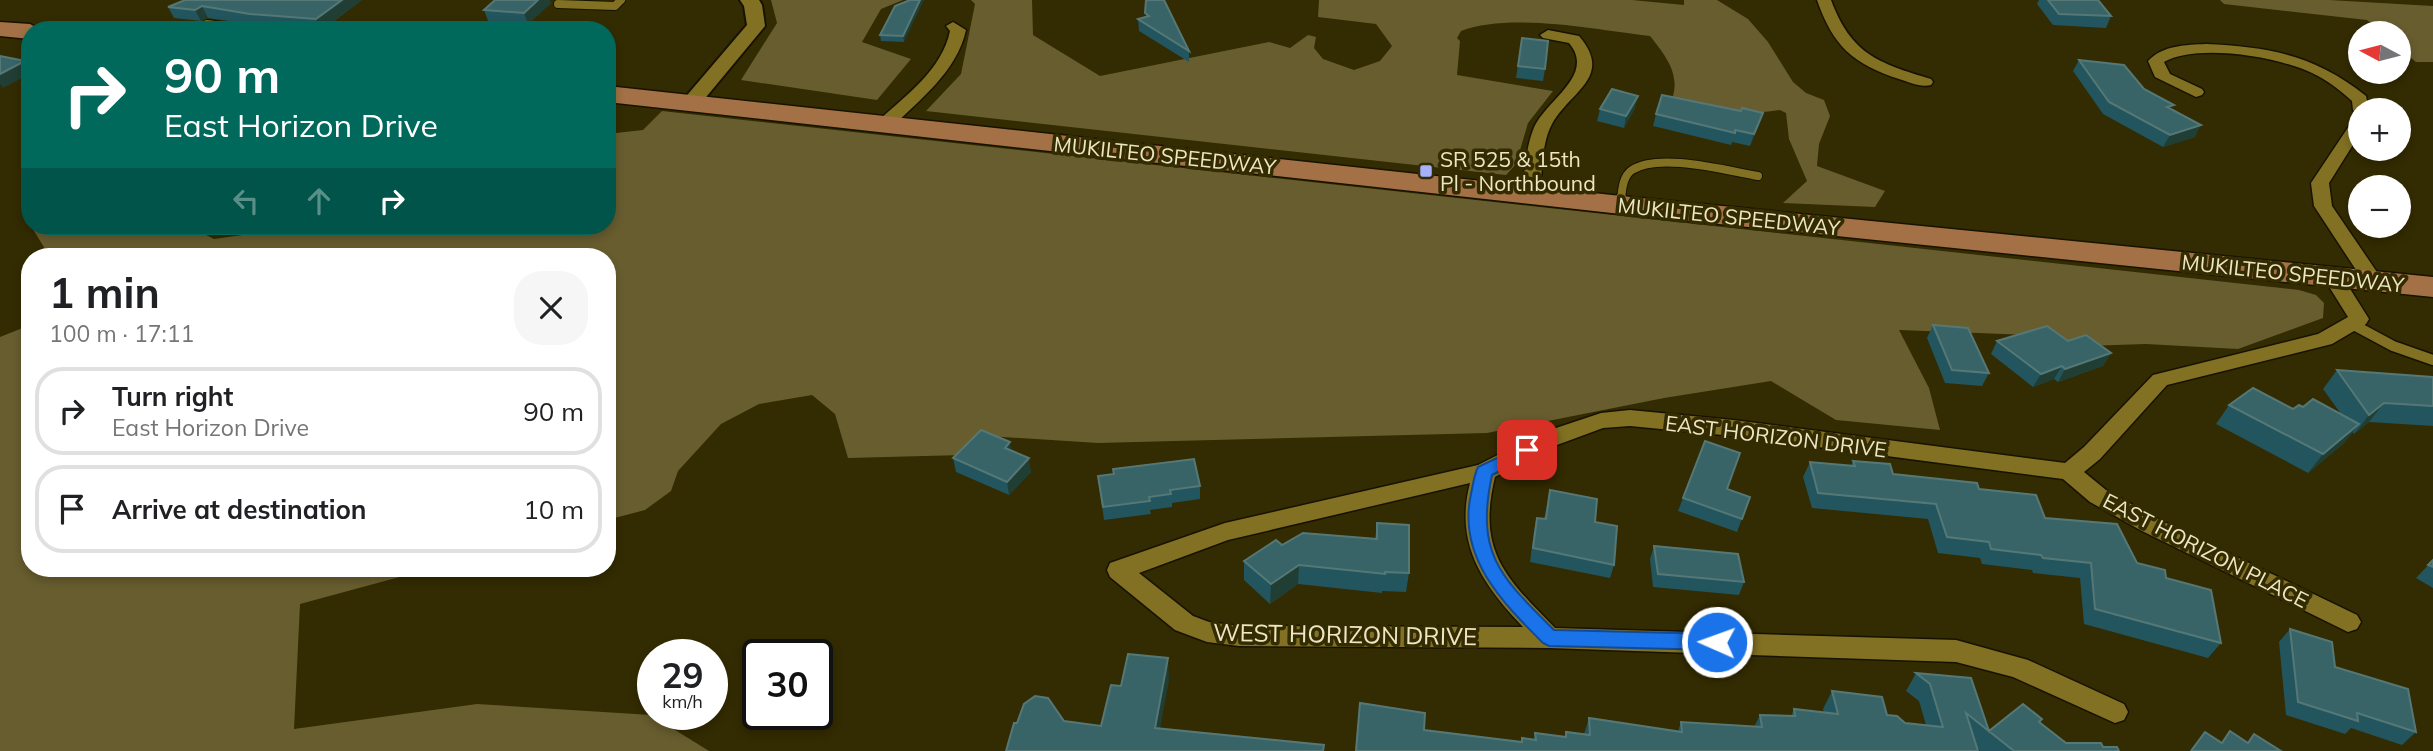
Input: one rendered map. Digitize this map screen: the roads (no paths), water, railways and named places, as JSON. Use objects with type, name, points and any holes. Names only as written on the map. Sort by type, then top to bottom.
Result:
[{"type":"main road","points":[[0,29],[21,31]]},
{"type":"main road","name":"MUKILTEO SPEEDWAY","points":[[616,95],[1621,205],[2433,287]]},
{"type":"street","points":[[690,104],[756,26],[753,5],[749,0]]},
{"type":"street","points":[[1824,0],[1834,26],[1851,48],[1890,72],[1925,82]]},
{"type":"street","points":[[884,125],[946,63],[957,41],[958,30],[953,26]]},
{"type":"street","points":[[1530,195],[1541,128],[1580,80],[1587,63],[1585,53],[1574,39],[1548,36]]},
{"type":"street","points":[[2196,92],[2164,77],[2156,61],[2162,54],[2193,49],[2228,49],[2291,59],[2338,81],[2359,98]]},
{"type":"street","points":[[2348,139],[2320,183],[2323,206],[2373,281]]},
{"type":"street","points":[[2069,472],[2092,453],[2160,380],[2325,339],[2352,324],[2358,319],[2333,277]]},
{"type":"street","name":"EAST HORIZON DRIVE","points":[[1119,570],[1226,532],[1484,472],[1575,428],[1630,418],[1733,428],[2069,472]]},
{"type":"street","points":[[1484,472],[1476,510],[1482,556],[1508,596],[1549,638]]},
{"type":"street","name":"EAST HORIZON PLACE","points":[[2069,472],[2098,496],[2150,524],[2348,622]]},
{"type":"street","name":"WEST HORIZON DRIVE","points":[[1119,570],[1184,623],[1207,632],[1239,636],[1549,638],[1956,651],[2019,668],[2115,712]]},
{"type":"lane","points":[[558,4],[614,6],[621,0]]},
{"type":"lane","points":[[1621,205],[1621,186],[1627,175],[1633,169],[1652,163],[1758,176]]},
{"type":"lane","points":[[2352,324],[2393,346],[2433,360]]},
{"type":"place","name":"SR 525 & 15th Pl - Northbound","points":[[1426,171]]}]
